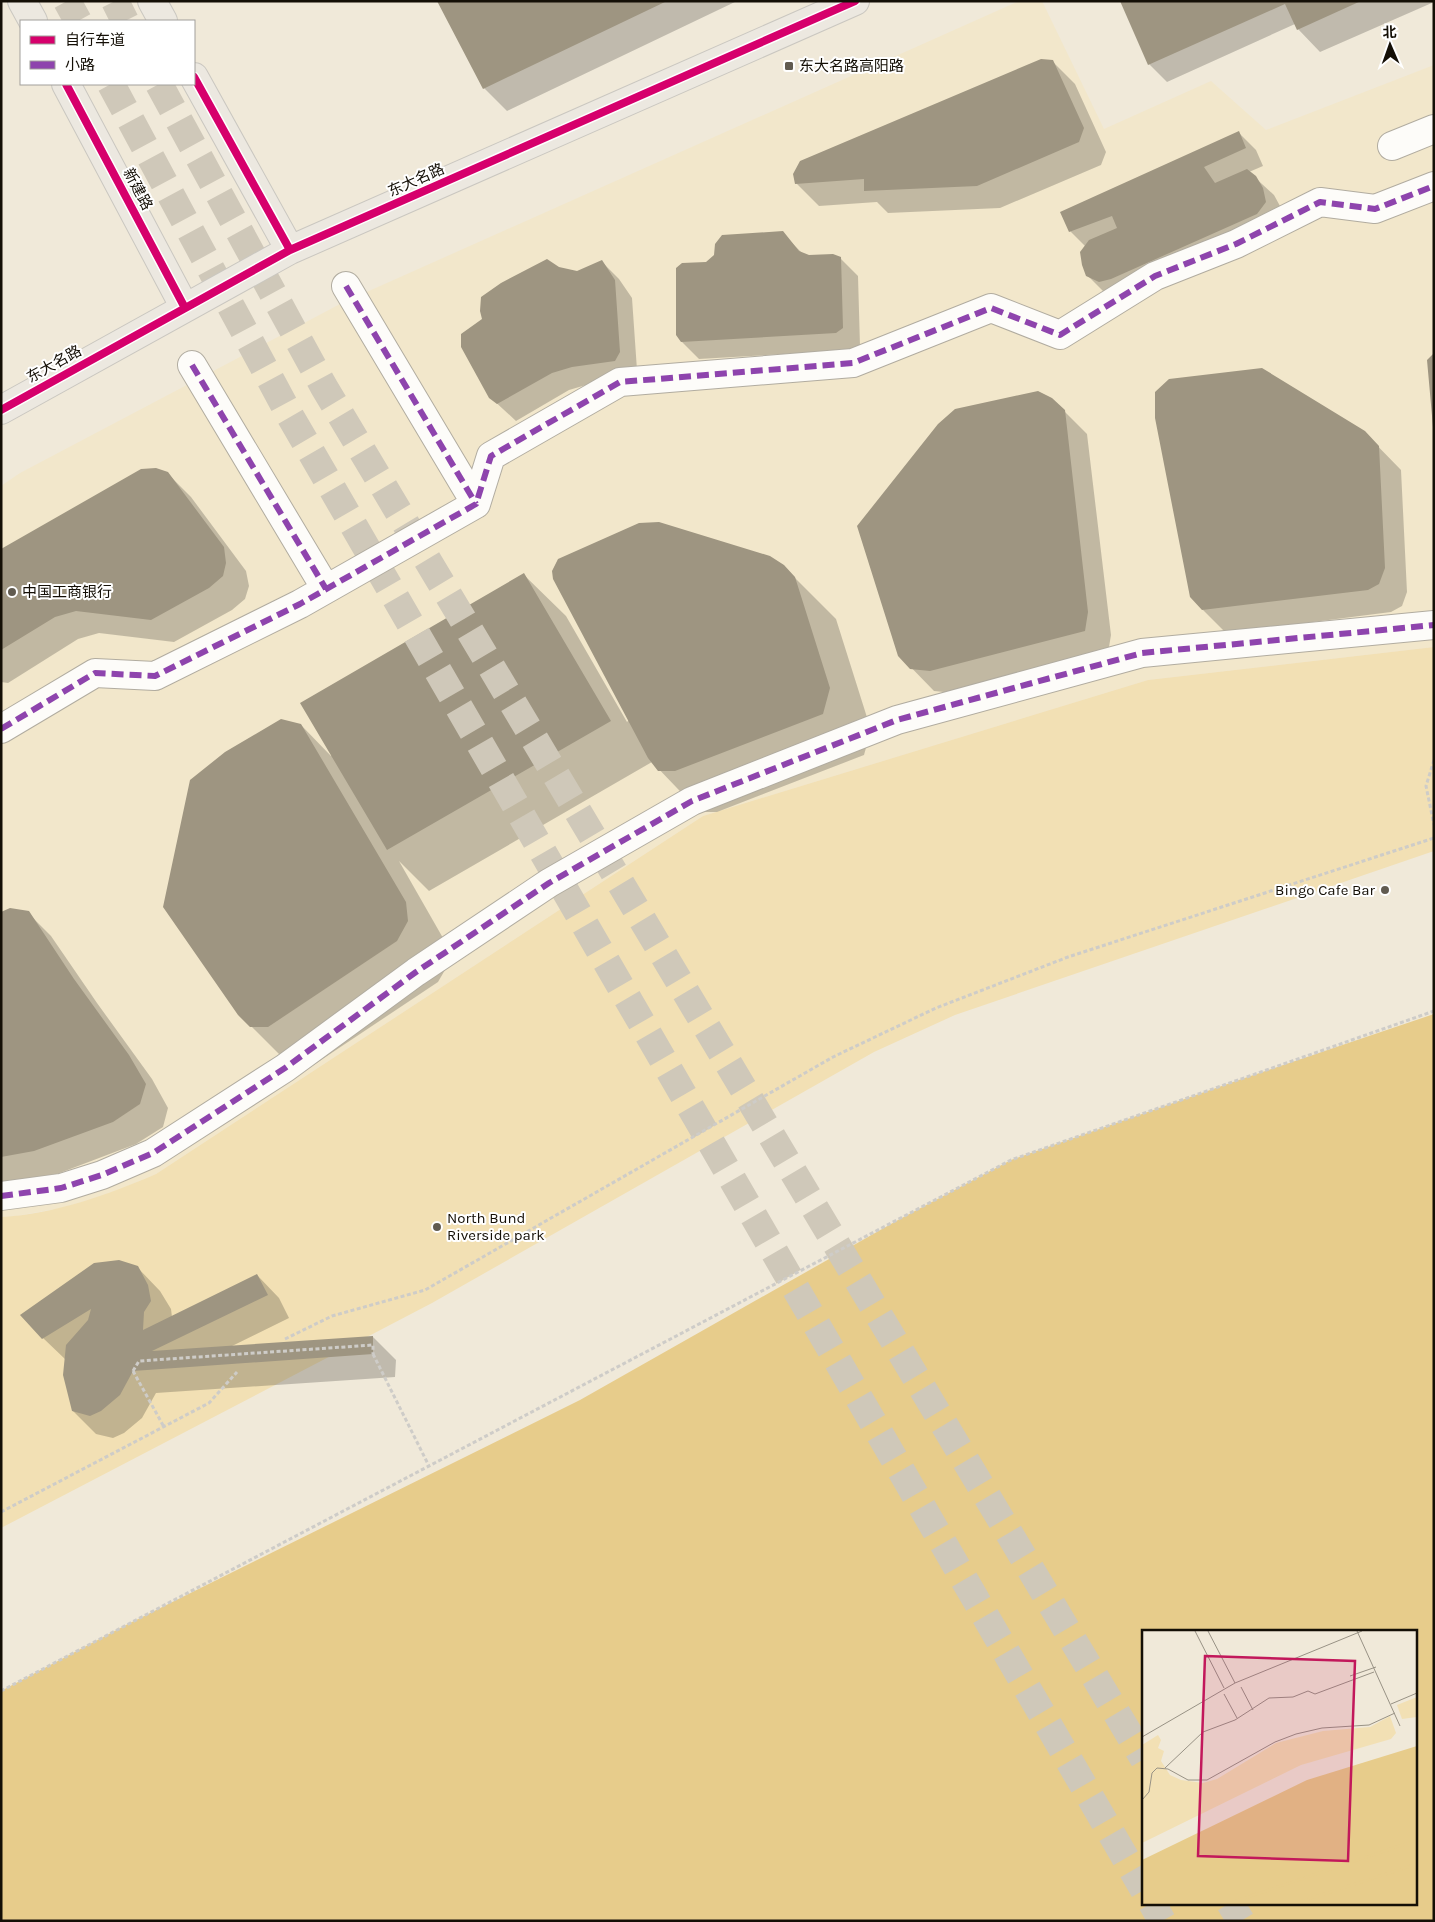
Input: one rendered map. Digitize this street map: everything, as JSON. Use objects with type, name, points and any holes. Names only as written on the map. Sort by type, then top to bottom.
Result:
[{"type":"main road","points":[[22,1],[32,20]]},
{"type":"main road","points":[[152,1],[162,20]]},
{"type":"main road","name":"东大名路","points":[[1,410],[290,250],[855,1]]},
{"type":"main road","points":[[195,79],[290,250]]},
{"type":"main road","name":"新建路","points":[[67,85],[185,308]]},
{"type":"street","points":[[1392,146],[1434,129]]},
{"type":"street","points":[[1,729],[95,673],[155,676],[326,589],[476,504],[491,456],[620,382],[853,363],[990,308],[1060,335],[1155,276],[1236,244],[1320,202],[1375,209],[1434,186]]},
{"type":"street","points":[[346,286],[476,504]]},
{"type":"street","points":[[192,365],[326,589]]},
{"type":"street","points":[[1,1196],[60,1188],[102,1175],[153,1153],[285,1068],[416,972],[549,883],[692,801],[709,794],[896,720],[1142,653],[1434,625]]},
{"type":"path","points":[[1434,760],[1426,786],[1434,825]]},
{"type":"path","points":[[285,1340],[332,1316],[425,1290],[832,1057],[936,1008],[1068,958],[1434,838]]},
{"type":"path","points":[[1,1691],[1011,1160],[1434,1011]]},
{"type":"path","points":[[164,1427],[133,1371],[139,1361],[373,1345],[373,1354],[429,1466]]},
{"type":"path","points":[[1,1512],[209,1404],[237,1372]]},
{"type":"shaded area","points":[[1019,1],[1042,1],[1104,129],[1211,81],[1266,130],[1434,65],[1434,647],[1148,680],[703,816],[156,1174],[109,1194],[61,1208],[1,1217],[1,486],[20,473],[342,303]]},
{"type":"shaded area","points":[[1434,647],[1434,851],[955,1015],[874,1052],[432,1303],[1,1528],[1,1217],[61,1208],[119,1189],[156,1174],[703,816],[1148,680]]},
{"type":"shaded area","points":[[1434,1014],[1434,1921],[1,1921],[1,1691],[128,1624],[580,1400],[898,1220],[1011,1160]]},
{"type":"building","points":[[437,1],[667,1],[483,89]]},
{"type":"building","points":[[1120,1],[1361,1],[1297,30],[1285,4],[1148,65]]},
{"type":"building","points":[[1041,59],[1053,60],[1084,128],[1079,142],[977,186],[864,191],[864,179],[795,184],[793,174],[800,161]]},
{"type":"building","points":[[1239,131],[1246,148],[1204,167],[1215,183],[1247,169],[1256,176],[1263,188],[1266,202],[1257,214],[1111,279],[1099,282],[1086,276],[1080,252],[1089,240],[1117,228],[1112,216],[1069,232],[1060,212]]},
{"type":"building","points":[[783,231],[799,251],[809,255],[833,254],[841,257],[843,328],[836,333],[681,342],[676,335],[676,268],[682,263],[706,262],[714,255],[715,244],[722,235]]},
{"type":"building","points":[[547,259],[559,267],[577,271],[602,260],[615,280],[620,352],[615,361],[572,367],[552,373],[497,404],[489,398],[461,347],[461,334],[482,319],[480,311],[481,297],[501,283]]},
{"type":"building","points":[[1434,353],[1434,427],[1433,427],[1427,360]]},
{"type":"building","points":[[1262,368],[1365,431],[1379,446],[1385,568],[1379,584],[1368,590],[1202,610],[1190,597],[1155,418],[1155,392],[1169,379]]},
{"type":"building","points":[[1038,391],[1052,398],[1065,410],[1088,612],[1085,631],[930,671],[910,669],[898,656],[857,526],[938,424],[955,409]]},
{"type":"building","points":[[156,468],[168,472],[224,547],[226,563],[223,576],[209,588],[151,620],[76,611],[55,617],[1,650],[1,549],[141,469]]},
{"type":"building","points":[[659,522],[770,556],[784,565],[795,577],[830,688],[823,714],[675,771],[658,771],[648,758],[553,579],[552,571],[558,559],[639,523]]},
{"type":"building","points":[[524,573],[611,721],[387,850],[300,703]]},
{"type":"building","points":[[281,719],[301,724],[406,902],[408,921],[397,941],[268,1027],[250,1027],[238,1015],[163,907],[190,780],[225,752]]},
{"type":"building","points":[[10,908],[29,911],[74,979],[129,1055],[146,1084],[140,1104],[113,1122],[34,1151],[1,1157],[1,912]]},
{"type":"building","points":[[119,1260],[138,1266],[148,1285],[151,1301],[144,1312],[143,1330],[257,1274],[268,1295],[152,1351],[373,1336],[373,1354],[133,1371],[120,1395],[101,1411],[90,1416],[72,1411],[63,1375],[66,1345],[88,1320],[91,1309],[42,1339],[20,1315],[94,1263]]},
{"type":"tunnel","points":[[67,1],[77,20]]},
{"type":"tunnel","points":[[115,1],[124,20]]},
{"type":"tunnel","points":[[112,85],[289,414],[1142,1887]]},
{"type":"tunnel","points":[[160,85],[324,387],[1142,1756]]},
{"type":"tunnel","points":[[1153,1904],[1162,1921]]},
{"type":"tunnel","points":[[1231,1904],[1241,1921]]},
{"type":"marked path","points":[[1,729],[95,673],[155,676],[300,604],[476,504],[491,456],[620,382],[853,363],[991,308],[1060,335],[1155,276],[1236,244],[1320,202],[1375,209],[1434,186]]},
{"type":"marked path","points":[[346,286],[476,504]]},
{"type":"marked path","points":[[192,365],[326,589]]},
{"type":"marked path","points":[[1,1196],[61,1188],[102,1175],[153,1153],[285,1068],[416,972],[549,883],[692,801],[897,720],[1142,653],[1434,625]]},
{"type":"cycle path","points":[[1,410],[290,250],[855,1]]},
{"type":"cycle path","points":[[195,79],[290,250]]},
{"type":"cycle path","points":[[67,85],[185,308]]},
{"type":"place","name":"东大名路高阳路","points":[[789,66]]},
{"type":"place","name":"中国工商银行","points":[[12,592]]},
{"type":"place","name":"Bingo Cafe Bar","points":[[1385,890]]},
{"type":"place","name":"North Bund Riverside park","points":[[437,1227]]}]
